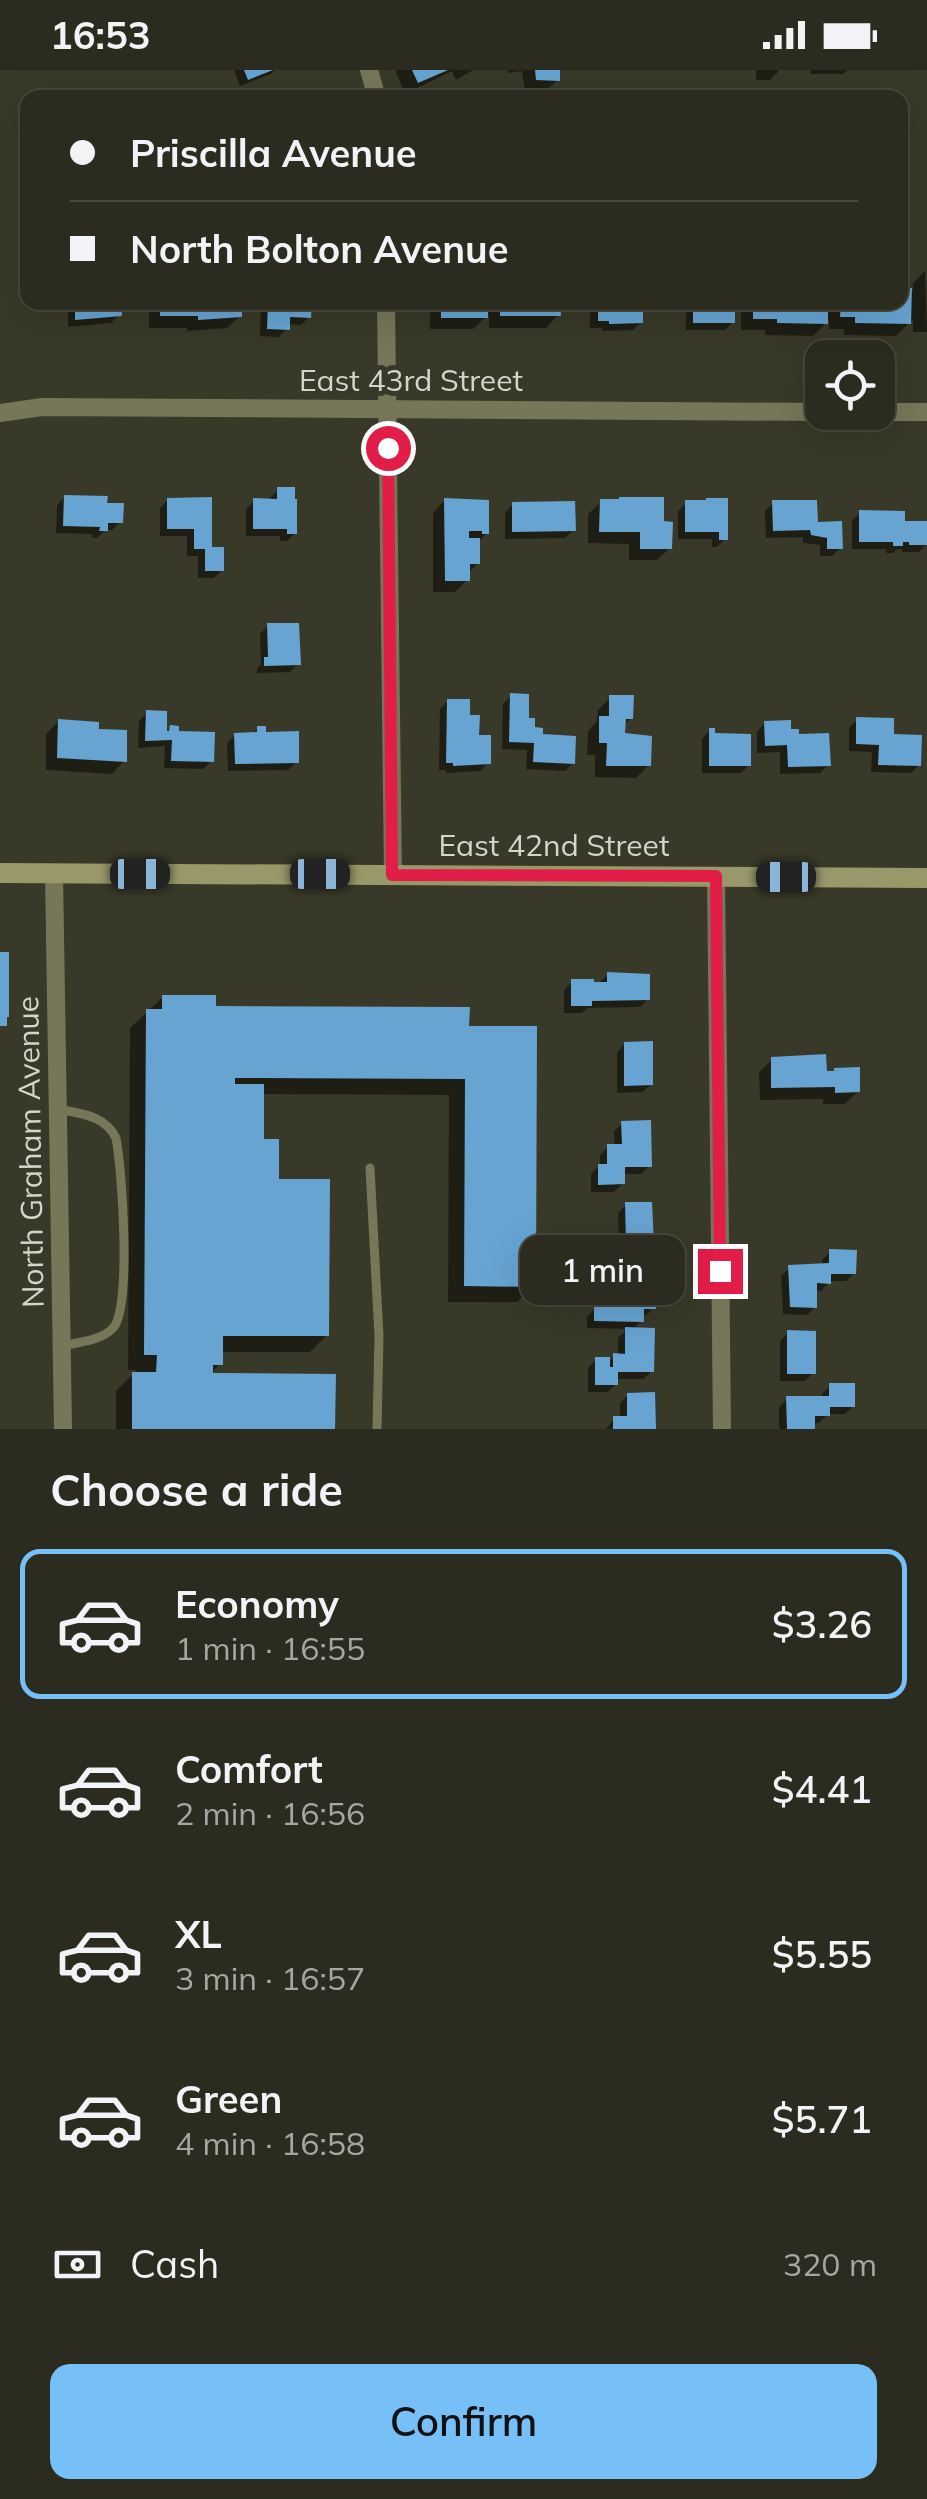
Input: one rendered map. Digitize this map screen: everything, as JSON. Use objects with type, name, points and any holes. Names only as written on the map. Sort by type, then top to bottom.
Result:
[{"type":"street","points":[[386,310],[392,875]]},
{"type":"street","name":"East 43rd Street","points":[[0,413],[42,407],[805,412]]},
{"type":"street","points":[[895,412],[927,412]]},
{"type":"street","name":"East 42nd Street","points":[[0,873],[927,878]]},
{"type":"street","name":"North Graham Avenue","points":[[54,873],[63,1429]]},
{"type":"street","points":[[716,876],[722,1429]]},
{"type":"lane","points":[[58,1109],[101,1120],[116,1138],[124,1252],[122,1301],[115,1326],[93,1339],[62,1346]]},
{"type":"lane","points":[[370,1168],[379,1336],[378,1429]]},
{"type":"building","points":[[244,70],[273,70],[248,80]]},
{"type":"building","points":[[412,70],[448,70],[418,83]]},
{"type":"building","points":[[535,70],[560,70],[560,81],[536,80]]},
{"type":"building","points":[[908,288],[912,288],[911,324],[855,323],[855,317],[840,317],[840,310],[908,310]]},
{"type":"building","points":[[75,310],[122,310],[122,316],[75,320]]},
{"type":"building","points":[[160,310],[242,310],[242,317],[198,320],[198,316],[160,316]]},
{"type":"building","points":[[268,310],[312,310],[311,318],[290,317],[290,330],[267,329]]},
{"type":"building","points":[[441,310],[488,310],[488,318],[441,318]]},
{"type":"building","points":[[500,310],[561,310],[561,316],[500,316]]},
{"type":"building","points":[[598,310],[643,310],[643,323],[598,321]]},
{"type":"building","points":[[693,310],[735,310],[735,323],[693,323]]},
{"type":"building","points":[[753,310],[828,310],[828,324],[753,319]]},
{"type":"building","points":[[277,487],[295,487],[297,534],[287,534],[287,529],[253,529],[253,498],[277,499]]},
{"type":"building","points":[[64,495],[108,496],[107,503],[124,503],[123,523],[108,523],[108,531],[99,531],[100,527],[63,526]]},
{"type":"building","points":[[212,497],[212,547],[224,547],[224,571],[205,571],[205,549],[194,549],[194,529],[167,529],[167,498]]},
{"type":"building","points":[[664,497],[664,521],[673,522],[672,549],[640,549],[640,532],[599,532],[600,499]]},
{"type":"building","points":[[444,498],[489,500],[489,534],[469,531],[469,538],[480,538],[480,564],[470,564],[470,581],[445,581]]},
{"type":"building","points":[[728,498],[728,540],[719,540],[719,532],[685,532],[685,500]]},
{"type":"building","points":[[772,500],[817,500],[818,522],[842,521],[843,549],[827,549],[827,538],[811,535],[810,530],[773,531]]},
{"type":"building","points":[[575,501],[576,531],[512,532],[512,502]]},
{"type":"building","points":[[859,510],[905,511],[905,521],[927,521],[927,545],[859,542]]},
{"type":"building","points":[[267,623],[299,623],[301,665],[264,666],[264,657],[268,657]]},
{"type":"building","points":[[510,693],[529,694],[529,718],[535,718],[535,727],[543,728],[543,734],[576,736],[575,764],[533,762],[534,743],[509,742]]},
{"type":"building","points":[[609,695],[634,695],[633,719],[626,719],[625,733],[652,736],[651,766],[606,766],[607,743],[599,743],[599,716],[609,716]]},
{"type":"building","points":[[447,699],[470,699],[470,715],[480,715],[479,735],[491,735],[491,764],[446,763]]},
{"type":"building","points":[[146,710],[167,711],[167,731],[170,725],[179,726],[179,731],[215,732],[214,762],[171,761],[172,740],[145,741]]},
{"type":"building","points":[[856,717],[894,718],[894,734],[922,735],[921,766],[878,765],[879,745],[856,744]]},
{"type":"building","points":[[58,719],[99,722],[99,729],[127,730],[127,762],[57,758]]},
{"type":"building","points":[[791,720],[791,729],[799,729],[799,734],[829,733],[831,766],[788,767],[787,745],[765,746],[764,721]]},
{"type":"building","points":[[257,726],[266,726],[266,732],[299,731],[299,763],[235,764],[234,733],[257,732]]},
{"type":"building","points":[[709,728],[715,728],[715,733],[751,734],[751,766],[709,766]]},
{"type":"building","points":[[0,952],[9,952],[7,1026],[0,1026]]},
{"type":"building","points":[[607,972],[650,974],[650,1000],[592,1001],[592,1006],[571,1006],[571,979],[607,982]]},
{"type":"building","points":[[162,995],[216,995],[216,1006],[470,1007],[469,1026],[537,1026],[536,1287],[464,1286],[465,1079],[235,1078],[235,1084],[264,1084],[264,1139],[279,1139],[279,1179],[330,1179],[329,1336],[223,1336],[223,1365],[213,1365],[213,1373],[336,1374],[335,1429],[132,1429],[132,1372],[156,1372],[157,1355],[144,1355],[146,1009],[162,1009]]},
{"type":"building","points":[[653,1041],[653,1085],[624,1086],[624,1042]]},
{"type":"building","points":[[826,1054],[827,1071],[860,1067],[860,1092],[835,1093],[835,1087],[771,1088],[771,1057]]},
{"type":"building","points":[[651,1120],[652,1167],[625,1167],[625,1184],[598,1185],[598,1164],[607,1164],[607,1144],[622,1144],[621,1121]]},
{"type":"building","points":[[625,1202],[652,1202],[654,1245],[626,1245]]},
{"type":"building","points":[[829,1249],[857,1250],[856,1274],[831,1274],[831,1284],[817,1283],[817,1308],[790,1307],[788,1265],[829,1263]]},
{"type":"building","points":[[627,1266],[655,1266],[656,1309],[644,1309],[644,1322],[594,1321],[594,1306],[611,1306],[612,1295],[627,1295]]},
{"type":"building","points":[[625,1327],[655,1328],[654,1372],[618,1372],[618,1385],[595,1385],[595,1357],[610,1357],[613,1367],[613,1353],[625,1354]]},
{"type":"building","points":[[787,1330],[816,1331],[816,1374],[787,1374]]},
{"type":"building","points":[[829,1383],[855,1383],[855,1407],[830,1407],[830,1416],[815,1416],[815,1429],[787,1429],[786,1396],[829,1396]]},
{"type":"building","points":[[655,1392],[656,1429],[613,1429],[613,1416],[627,1416],[627,1393]]},
{"type":"route","points":[[388,448],[392,875],[716,876],[720,1271]]}]
